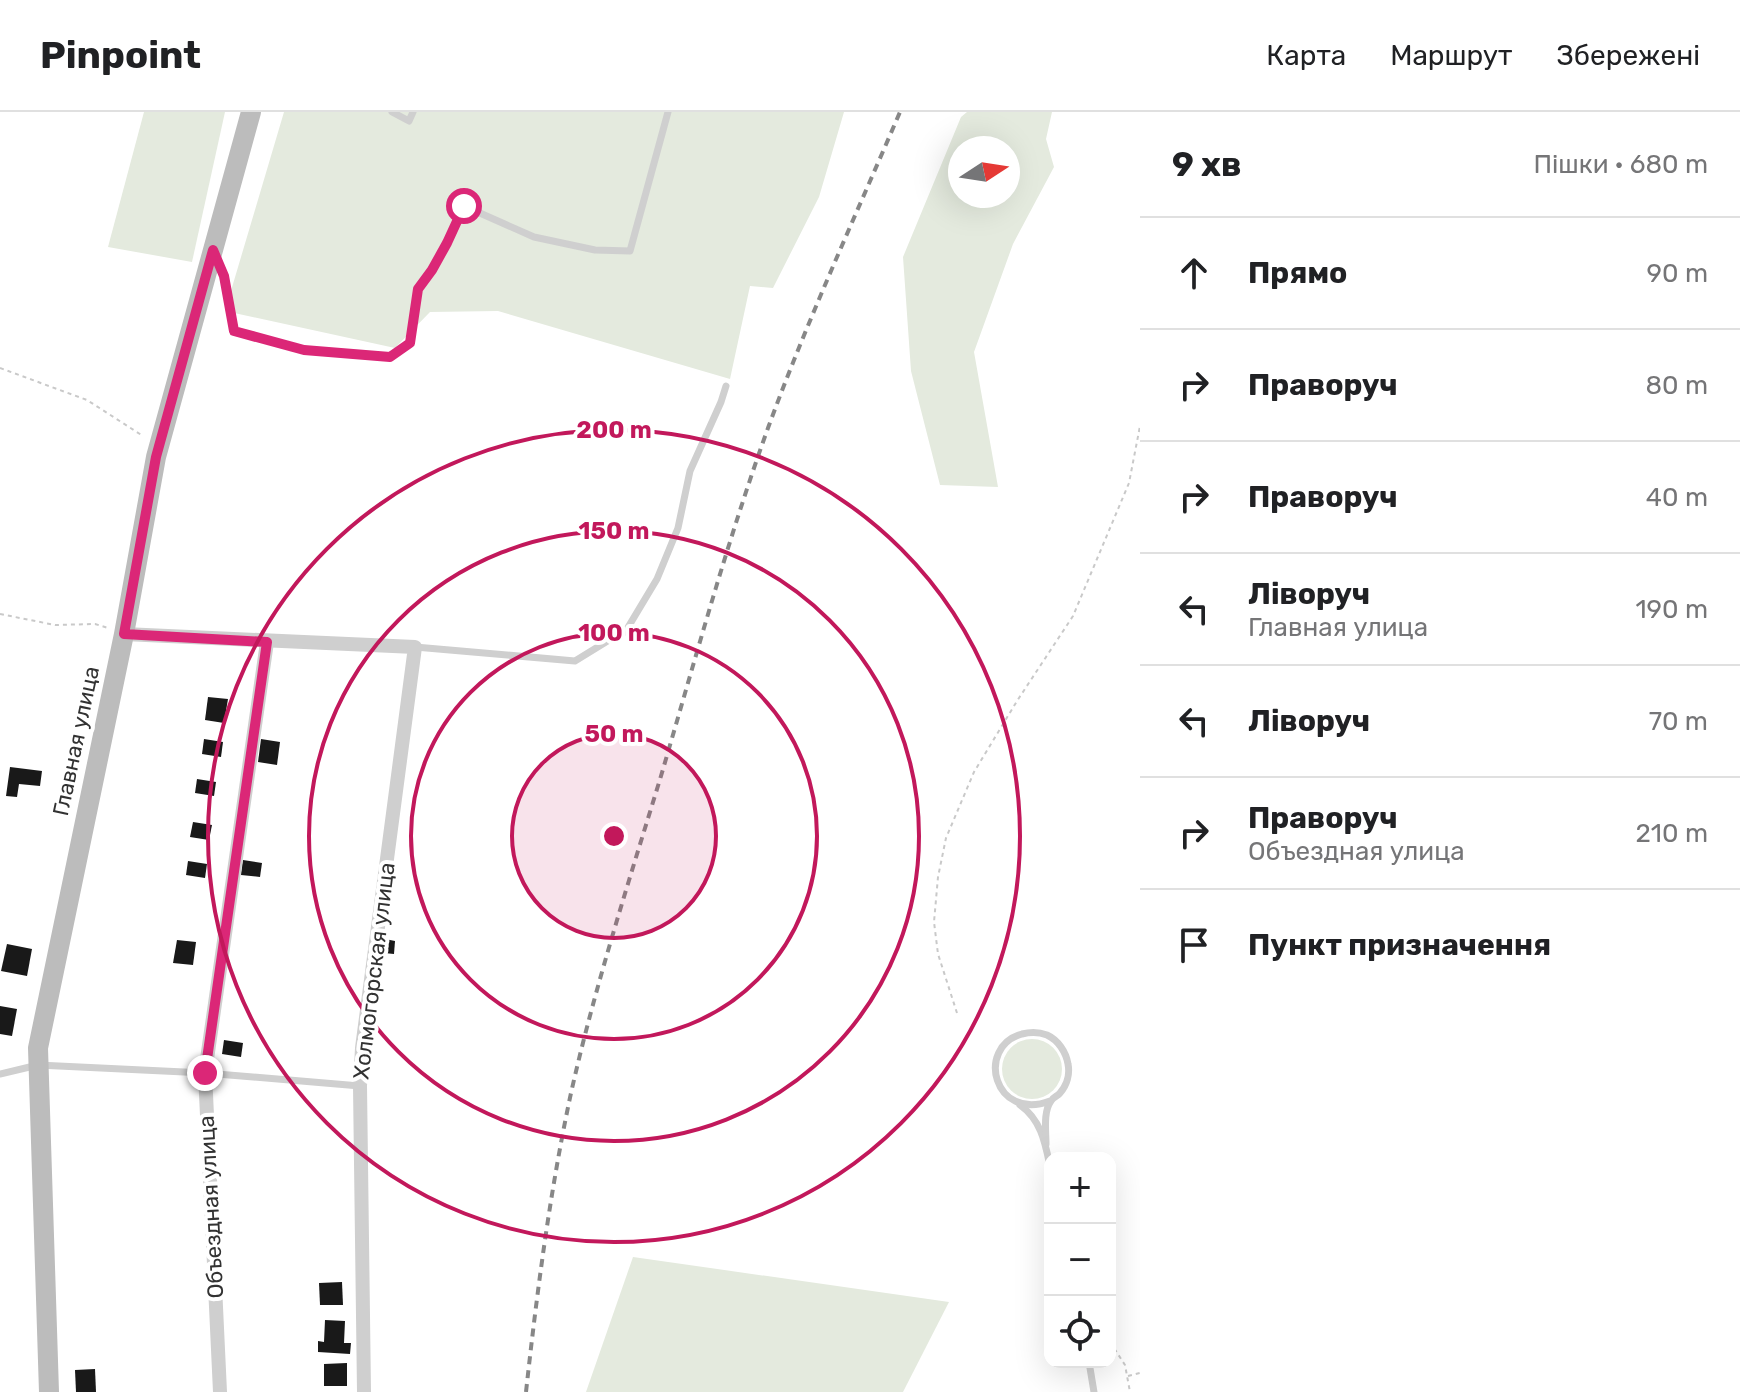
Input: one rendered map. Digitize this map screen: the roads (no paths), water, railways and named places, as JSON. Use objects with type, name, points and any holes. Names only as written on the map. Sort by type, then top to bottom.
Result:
[{"type":"street","name":"Главная улица","points":[[49,1392],[38,1065],[41,1026],[124,634],[156,457],[251,112]]},
{"type":"street","points":[[124,634],[415,647]]},
{"type":"street","name":"Объездная улица","points":[[220,1392],[205,1073],[267,642]]},
{"type":"street","name":"Холмогорская улица","points":[[364,1392],[362,1048],[415,647]]},
{"type":"lane","points":[[392,112],[409,121],[413,112]]},
{"type":"lane","points":[[213,250],[224,276],[234,331],[304,350],[390,357],[410,343],[418,289],[447,243],[464,206],[534,237],[595,250],[630,251],[668,112]]},
{"type":"lane","points":[[415,647],[575,661],[627,629],[663,566],[678,528],[690,471],[726,386]]},
{"type":"lane","points":[[1017,1103],[1040,1105],[1060,1094],[1066,1084],[1069,1073],[1064,1050],[1047,1035],[1036,1032],[1014,1037],[998,1054],[995,1065],[1000,1088],[1038,1122],[1047,1152]]},
{"type":"lane","points":[[0,1074],[38,1065],[205,1073],[360,1086]]},
{"type":"lane","points":[[1046,1144],[1050,1101]]},
{"type":"lane","points":[[1090,1368],[1094,1392]]},
{"type":"railway","points":[[526,1392],[563,1130],[580,1053],[613,934],[725,558],[768,428],[815,309],[900,112]]}]
